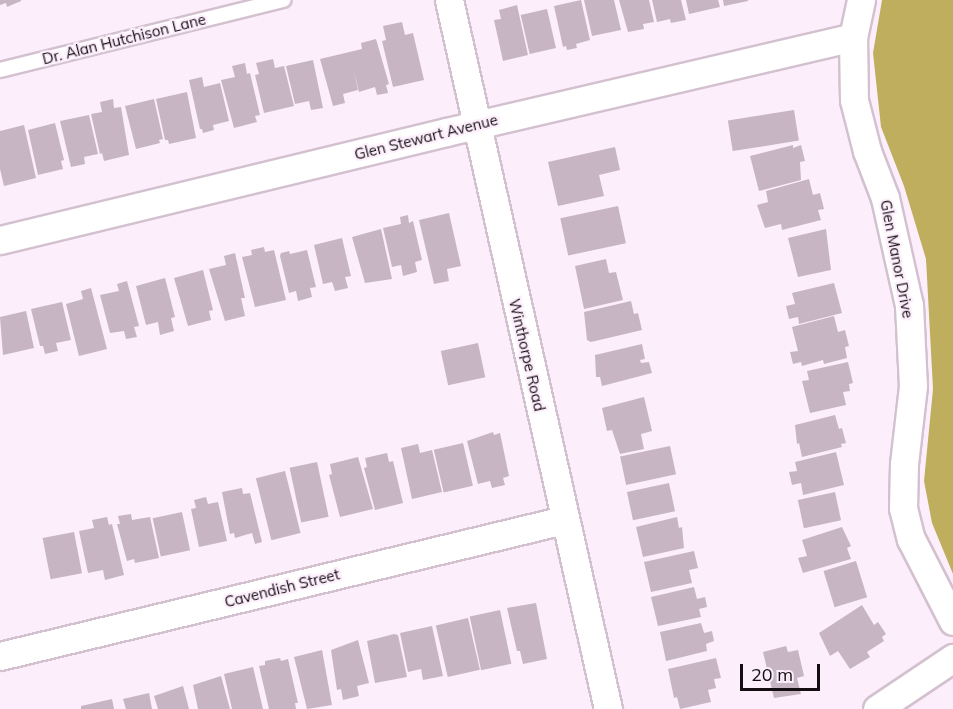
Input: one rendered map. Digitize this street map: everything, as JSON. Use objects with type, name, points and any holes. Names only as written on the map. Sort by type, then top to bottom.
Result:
[{"type":"street","name":"Winthorpe Road","points":[[449,0],[475,125],[608,709]]},
{"type":"street","name":"Glen Manor Drive","points":[[861,0],[853,37],[854,100],[867,151],[885,198],[909,305],[913,386],[904,464],[903,508],[911,539],[953,621]]},
{"type":"street","name":"Glen Stewart Avenue","points":[[0,240],[475,125],[853,37]]},
{"type":"street","name":"Cavendish Street","points":[[0,656],[564,520]]},
{"type":"street","points":[[877,709],[953,658]]},
{"type":"lane","name":"Dr. Alan Hutchison Lane","points":[[0,70],[283,0]]},
{"type":"shaded area","points":[[882,0],[953,0],[953,574],[932,523],[924,481],[933,389],[926,259],[904,186],[881,127],[873,53]]},
{"type":"building","points":[[0,0],[21,1],[7,7],[6,3],[0,5]]},
{"type":"building","points":[[581,0],[590,40],[576,44],[577,48],[567,50],[566,46],[563,47],[554,6]]},
{"type":"building","points":[[584,0],[614,0],[621,30],[592,36]]},
{"type":"building","points":[[619,0],[649,0],[654,22],[643,24],[644,29],[628,32]]},
{"type":"building","points":[[652,0],[681,0],[686,20],[671,23],[670,19],[657,22]]},
{"type":"building","points":[[686,0],[718,0],[720,7],[689,14]]},
{"type":"building","points":[[723,0],[748,0],[748,1],[724,6]]},
{"type":"building","points":[[517,5],[528,55],[503,61],[494,20],[501,19],[499,10]]},
{"type":"building","points":[[547,9],[556,48],[530,54],[521,15]]},
{"type":"building","points":[[402,22],[405,35],[413,33],[424,80],[393,87],[382,41],[386,40],[383,26]]},
{"type":"building","points":[[376,39],[389,84],[386,85],[388,93],[377,95],[375,87],[359,92],[354,71],[358,90],[343,94],[345,103],[333,106],[320,59],[362,49],[361,43]]},
{"type":"building","points":[[273,59],[275,68],[284,66],[294,106],[264,113],[255,75],[259,74],[256,63]]},
{"type":"building","points":[[313,60],[323,108],[311,110],[309,101],[295,104],[286,66]]},
{"type":"building","points":[[245,63],[247,74],[250,73],[260,115],[255,116],[257,122],[234,128],[221,80],[235,77],[232,66]]},
{"type":"building","points":[[202,77],[204,87],[220,83],[229,121],[213,125],[214,130],[203,133],[200,129],[189,80]]},
{"type":"building","points":[[187,92],[196,138],[169,144],[168,140],[165,140],[156,99]]},
{"type":"building","points":[[113,99],[114,108],[121,107],[129,155],[104,161],[102,153],[100,154],[91,114],[102,112],[100,102]]},
{"type":"building","points":[[154,99],[163,139],[159,140],[160,143],[136,149],[125,106]]},
{"type":"building","points":[[794,110],[799,141],[733,151],[728,120]]},
{"type":"building","points":[[89,115],[98,154],[84,157],[85,164],[71,167],[60,121]]},
{"type":"building","points":[[55,123],[64,160],[61,161],[63,169],[38,175],[28,130]]},
{"type":"building","points":[[24,125],[36,178],[4,186],[0,169],[0,131]]},
{"type":"building","points":[[793,145],[793,148],[801,145],[805,161],[800,162],[801,180],[759,191],[750,156]]},
{"type":"building","points":[[615,147],[620,170],[599,175],[604,196],[558,206],[548,162]]},
{"type":"building","points":[[809,179],[813,195],[820,193],[824,209],[818,210],[821,220],[782,230],[781,224],[765,228],[757,205],[768,202],[766,191]]},
{"type":"building","points":[[618,206],[626,243],[568,255],[560,218]]},
{"type":"building","points":[[449,213],[461,266],[447,269],[449,281],[434,284],[419,220]]},
{"type":"building","points":[[408,215],[409,223],[413,221],[422,260],[415,262],[417,272],[403,276],[401,265],[392,267],[383,228],[401,224],[400,217]]},
{"type":"building","points":[[381,229],[392,279],[365,283],[352,237]]},
{"type":"building","points":[[826,229],[831,270],[798,277],[788,238]]},
{"type":"building","points":[[342,238],[351,276],[345,277],[348,288],[335,291],[332,282],[323,284],[314,245]]},
{"type":"building","points":[[264,247],[265,252],[274,250],[286,300],[255,307],[242,257],[252,255],[251,250]]},
{"type":"building","points":[[307,250],[316,287],[310,288],[312,297],[298,301],[296,291],[289,293],[280,256],[281,253],[289,251],[290,254]]},
{"type":"building","points":[[235,253],[245,298],[241,298],[245,316],[225,321],[209,269],[226,265],[224,256]]},
{"type":"building","points":[[606,259],[609,273],[616,272],[623,300],[584,309],[575,266]]},
{"type":"building","points":[[203,270],[213,310],[209,311],[211,320],[188,326],[174,278]]},
{"type":"building","points":[[165,278],[175,317],[171,318],[174,331],[160,335],[158,322],[146,325],[136,286]]},
{"type":"building","points":[[127,281],[139,326],[134,327],[137,337],[126,339],[124,331],[110,333],[100,295],[119,291],[117,284]]},
{"type":"building","points":[[834,283],[842,313],[799,324],[798,317],[789,319],[786,306],[795,304],[792,293]]},
{"type":"building","points":[[91,288],[107,349],[79,356],[66,304],[83,299],[81,291]]},
{"type":"building","points":[[631,301],[634,314],[638,313],[642,330],[591,342],[587,340],[584,312]]},
{"type":"building","points":[[62,302],[71,340],[56,343],[58,351],[45,354],[43,346],[40,346],[31,309]]},
{"type":"building","points":[[26,311],[34,348],[3,355],[0,317]]},
{"type":"building","points":[[834,316],[838,332],[845,330],[849,346],[845,347],[847,358],[824,364],[823,360],[802,366],[801,362],[793,364],[790,352],[798,351],[792,327]]},
{"type":"building","points":[[478,343],[485,377],[448,385],[441,351]]},
{"type":"building","points":[[642,344],[645,359],[640,360],[641,363],[649,362],[652,373],[602,386],[600,377],[596,377],[595,355]]},
{"type":"building","points":[[848,362],[853,383],[849,384],[850,391],[843,392],[846,405],[810,413],[802,381],[809,380],[807,371]]},
{"type":"building","points":[[644,397],[652,431],[641,434],[644,449],[620,454],[612,430],[607,431],[602,408]]},
{"type":"building","points":[[835,415],[846,443],[841,444],[842,447],[802,457],[799,443],[797,444],[795,425]]},
{"type":"building","points":[[493,432],[494,435],[500,433],[509,476],[503,478],[505,485],[492,488],[490,481],[478,484],[467,441]]},
{"type":"building","points":[[463,443],[473,486],[444,493],[434,450]]},
{"type":"building","points":[[418,444],[420,453],[432,450],[442,492],[412,499],[401,448]]},
{"type":"building","points":[[670,446],[676,474],[626,485],[620,457]]},
{"type":"building","points":[[836,452],[844,485],[803,495],[801,483],[792,485],[789,472],[797,471],[795,462]]},
{"type":"building","points":[[387,453],[389,462],[393,461],[403,503],[375,510],[364,468],[367,467],[365,458]]},
{"type":"building","points":[[358,457],[373,509],[340,517],[329,475],[332,474],[330,464]]},
{"type":"building","points":[[317,462],[329,517],[301,523],[290,468]]},
{"type":"building","points":[[285,471],[300,533],[271,540],[256,478]]},
{"type":"building","points":[[669,483],[675,511],[633,520],[627,492]]},
{"type":"building","points":[[242,488],[243,494],[250,493],[262,542],[255,544],[252,533],[235,538],[234,533],[230,534],[222,492]]},
{"type":"building","points":[[835,492],[841,520],[804,528],[798,500]]},
{"type":"building","points":[[206,497],[208,504],[218,502],[227,541],[199,547],[191,509],[196,508],[194,500]]},
{"type":"building","points":[[182,512],[190,550],[161,556],[153,518]]},
{"type":"building","points":[[131,514],[132,520],[150,517],[159,558],[135,563],[134,559],[127,561],[117,524],[120,524],[118,516]]},
{"type":"building","points":[[107,517],[109,525],[112,524],[124,575],[105,580],[103,570],[88,573],[79,531],[94,528],[92,520]]},
{"type":"building","points":[[677,517],[679,528],[682,527],[684,548],[643,557],[636,527]]},
{"type":"building","points":[[842,527],[851,546],[847,548],[851,559],[803,573],[798,558],[807,556],[802,540]]},
{"type":"building","points":[[74,532],[82,573],[51,579],[43,538]]},
{"type":"building","points":[[694,551],[698,568],[689,570],[692,583],[651,592],[644,562]]},
{"type":"building","points":[[856,561],[867,597],[835,607],[823,571]]},
{"type":"building","points":[[694,587],[697,599],[705,597],[707,607],[699,609],[701,617],[658,626],[651,597]]},
{"type":"building","points":[[536,603],[547,659],[523,664],[520,651],[517,651],[507,608]]},
{"type":"building","points":[[862,605],[874,625],[878,622],[886,634],[882,637],[884,641],[867,652],[870,657],[850,669],[838,651],[830,656],[819,633]]},
{"type":"building","points":[[500,610],[511,664],[481,670],[470,616]]},
{"type":"building","points":[[468,618],[480,670],[448,677],[436,625]]},
{"type":"building","points":[[701,623],[704,633],[712,631],[714,641],[706,644],[707,651],[666,661],[660,632]]},
{"type":"building","points":[[432,626],[443,676],[423,680],[421,669],[408,672],[400,633]]},
{"type":"building","points":[[398,635],[407,677],[375,683],[367,641]]},
{"type":"building","points":[[358,640],[369,683],[357,686],[359,696],[343,700],[341,689],[337,690],[331,650]]},
{"type":"building","points":[[786,646],[788,652],[798,650],[804,676],[797,678],[801,694],[774,698],[763,652]]},
{"type":"building","points":[[322,650],[332,705],[307,709],[294,657]]},
{"type":"building","points":[[280,658],[281,661],[288,659],[298,703],[295,703],[296,709],[269,709],[259,666],[265,665],[265,661]]},
{"type":"building","points":[[716,658],[721,678],[714,679],[716,688],[708,690],[711,702],[680,709],[677,697],[674,698],[668,669]]},
{"type":"building","points":[[253,667],[263,709],[232,709],[224,674]]},
{"type":"building","points":[[221,676],[230,709],[198,709],[193,685]]},
{"type":"building","points":[[183,686],[189,709],[158,709],[154,696]]},
{"type":"building","points":[[149,693],[152,709],[126,709],[123,699]]},
{"type":"building","points":[[112,699],[114,709],[81,709],[81,706]]}]
